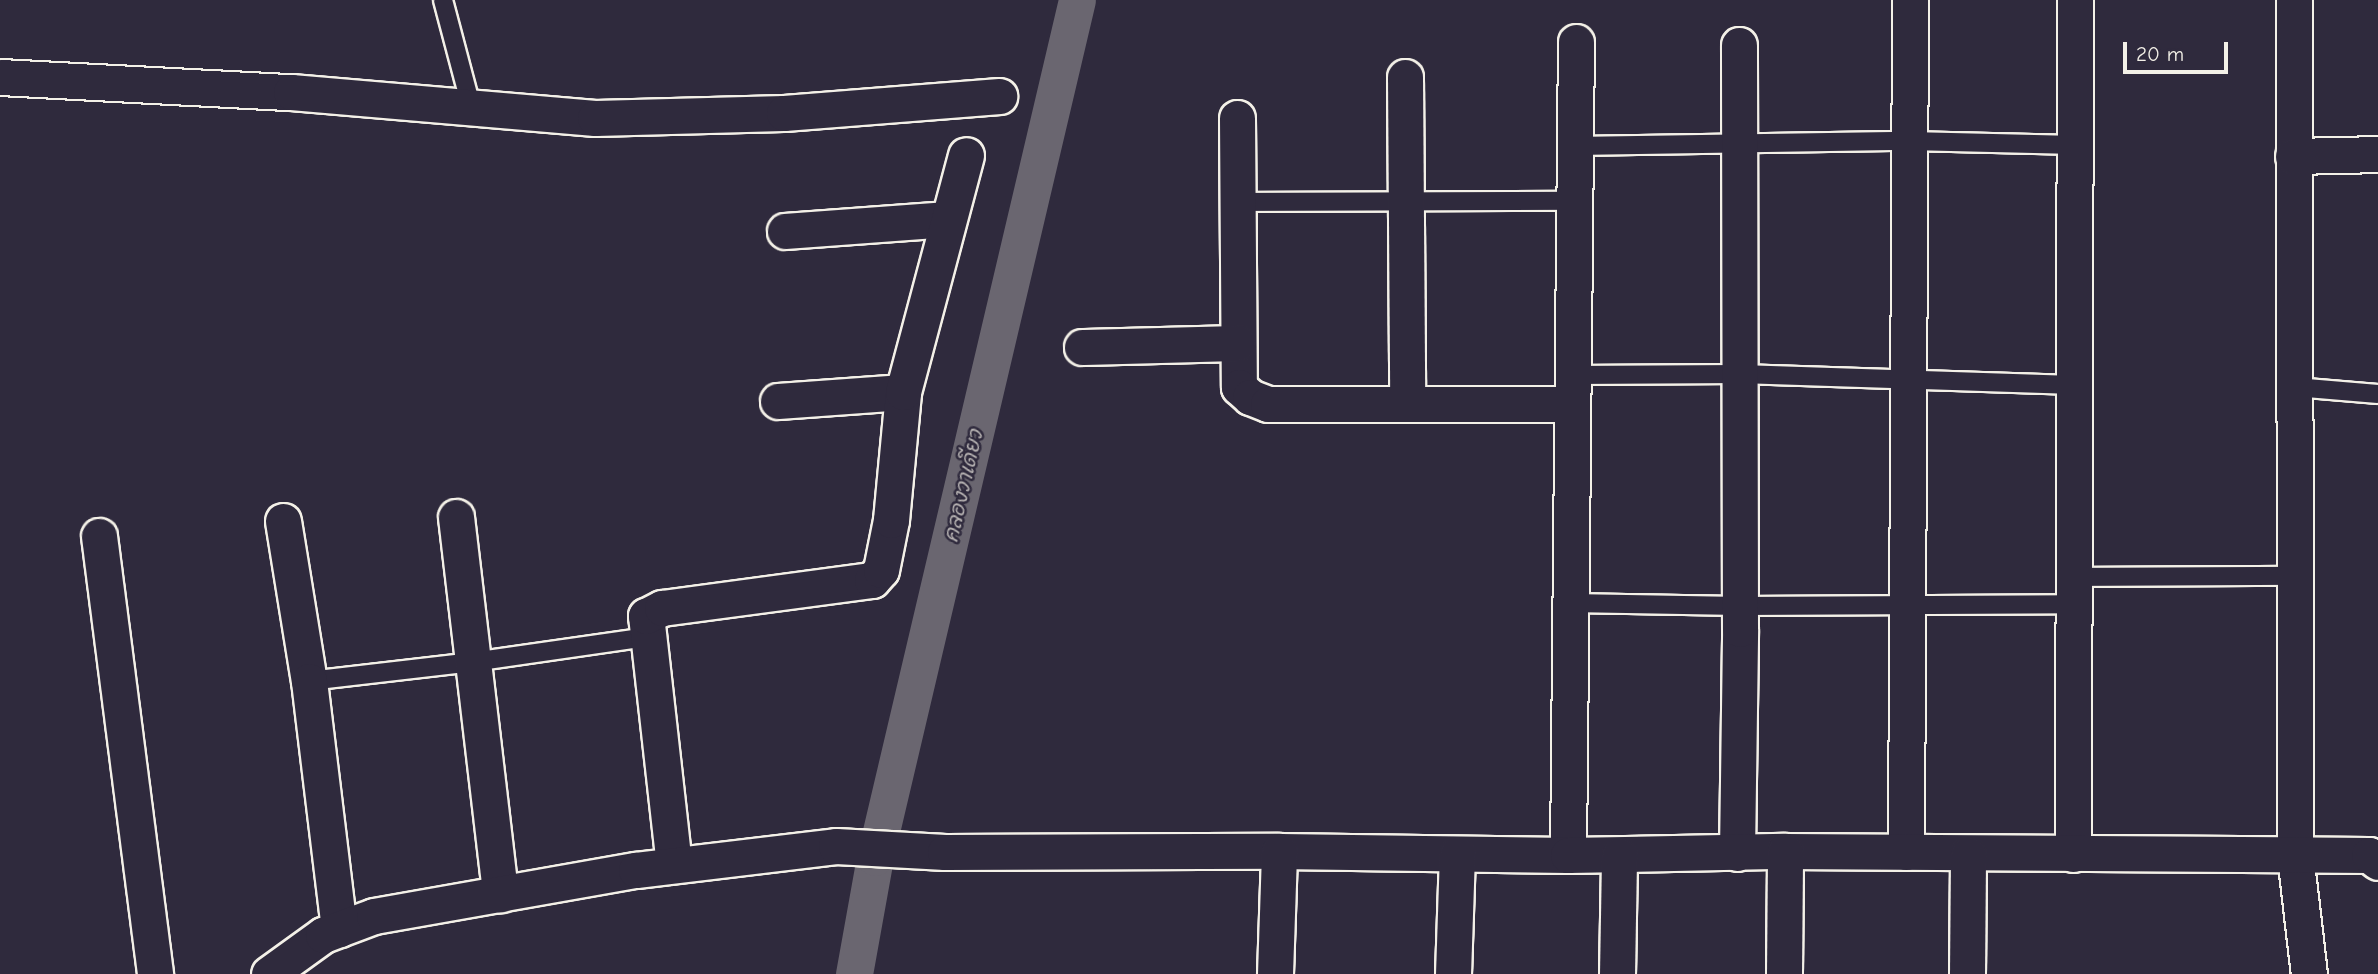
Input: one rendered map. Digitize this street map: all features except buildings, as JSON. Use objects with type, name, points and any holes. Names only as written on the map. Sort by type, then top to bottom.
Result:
[{"type":"street","points":[[1906,852],[1910,0]]},
{"type":"street","points":[[2073,854],[2075,0]]},
{"type":"street","points":[[2294,0],[2295,855],[2309,974]]},
{"type":"street","points":[[1567,855],[1576,42]]},
{"type":"street","points":[[1737,853],[1740,606],[1739,45]]},
{"type":"street","points":[[0,77],[291,92],[595,118],[784,113],[999,96]]},
{"type":"street","points":[[1405,77],[1407,404]]},
{"type":"street","points":[[1237,118],[1239,387],[1250,397],[1268,404],[1407,404],[1572,389]]},
{"type":"street","points":[[2293,156],[2378,154]]},
{"type":"street","points":[[674,865],[646,637],[646,616],[662,608],[872,580],[881,570],[891,520],[903,391],[965,155]]},
{"type":"street","points":[[785,231],[948,219]]},
{"type":"street","points":[[1083,347],[1238,343]]},
{"type":"street","points":[[778,401],[903,391]]},
{"type":"street","points":[[456,517],[500,894]]},
{"type":"street","points":[[283,521],[309,681],[324,948]]},
{"type":"street","points":[[99,536],[155,974]]},
{"type":"street","points":[[269,974],[324,948],[374,916],[674,865],[836,846],[945,852],[1279,851],[1619,855],[1785,851],[2375,855]]},
{"type":"street","points":[[1275,974],[1279,851]]},
{"type":"street","points":[[1784,974],[1785,851]]},
{"type":"street","points":[[1452,974],[1457,854]]},
{"type":"street","points":[[1968,854],[1968,974]]},
{"type":"street","points":[[1617,974],[1619,855]]},
{"type":"lane","points":[[443,0],[471,106]]},
{"type":"lane","points":[[1574,145],[1909,141],[2076,145]]},
{"type":"lane","points":[[1237,202],[1574,201]]},
{"type":"lane","points":[[1572,389],[1740,374],[2075,385]]},
{"type":"lane","points":[[2295,387],[2378,394]]},
{"type":"lane","points":[[1570,603],[1740,606],[1907,603],[2295,576]]},
{"type":"lane","points":[[309,681],[473,662],[646,637]]},
{"type":"waterway","name":"คลองวาเดียว","points":[[854,974],[875,857],[1077,0]]}]
